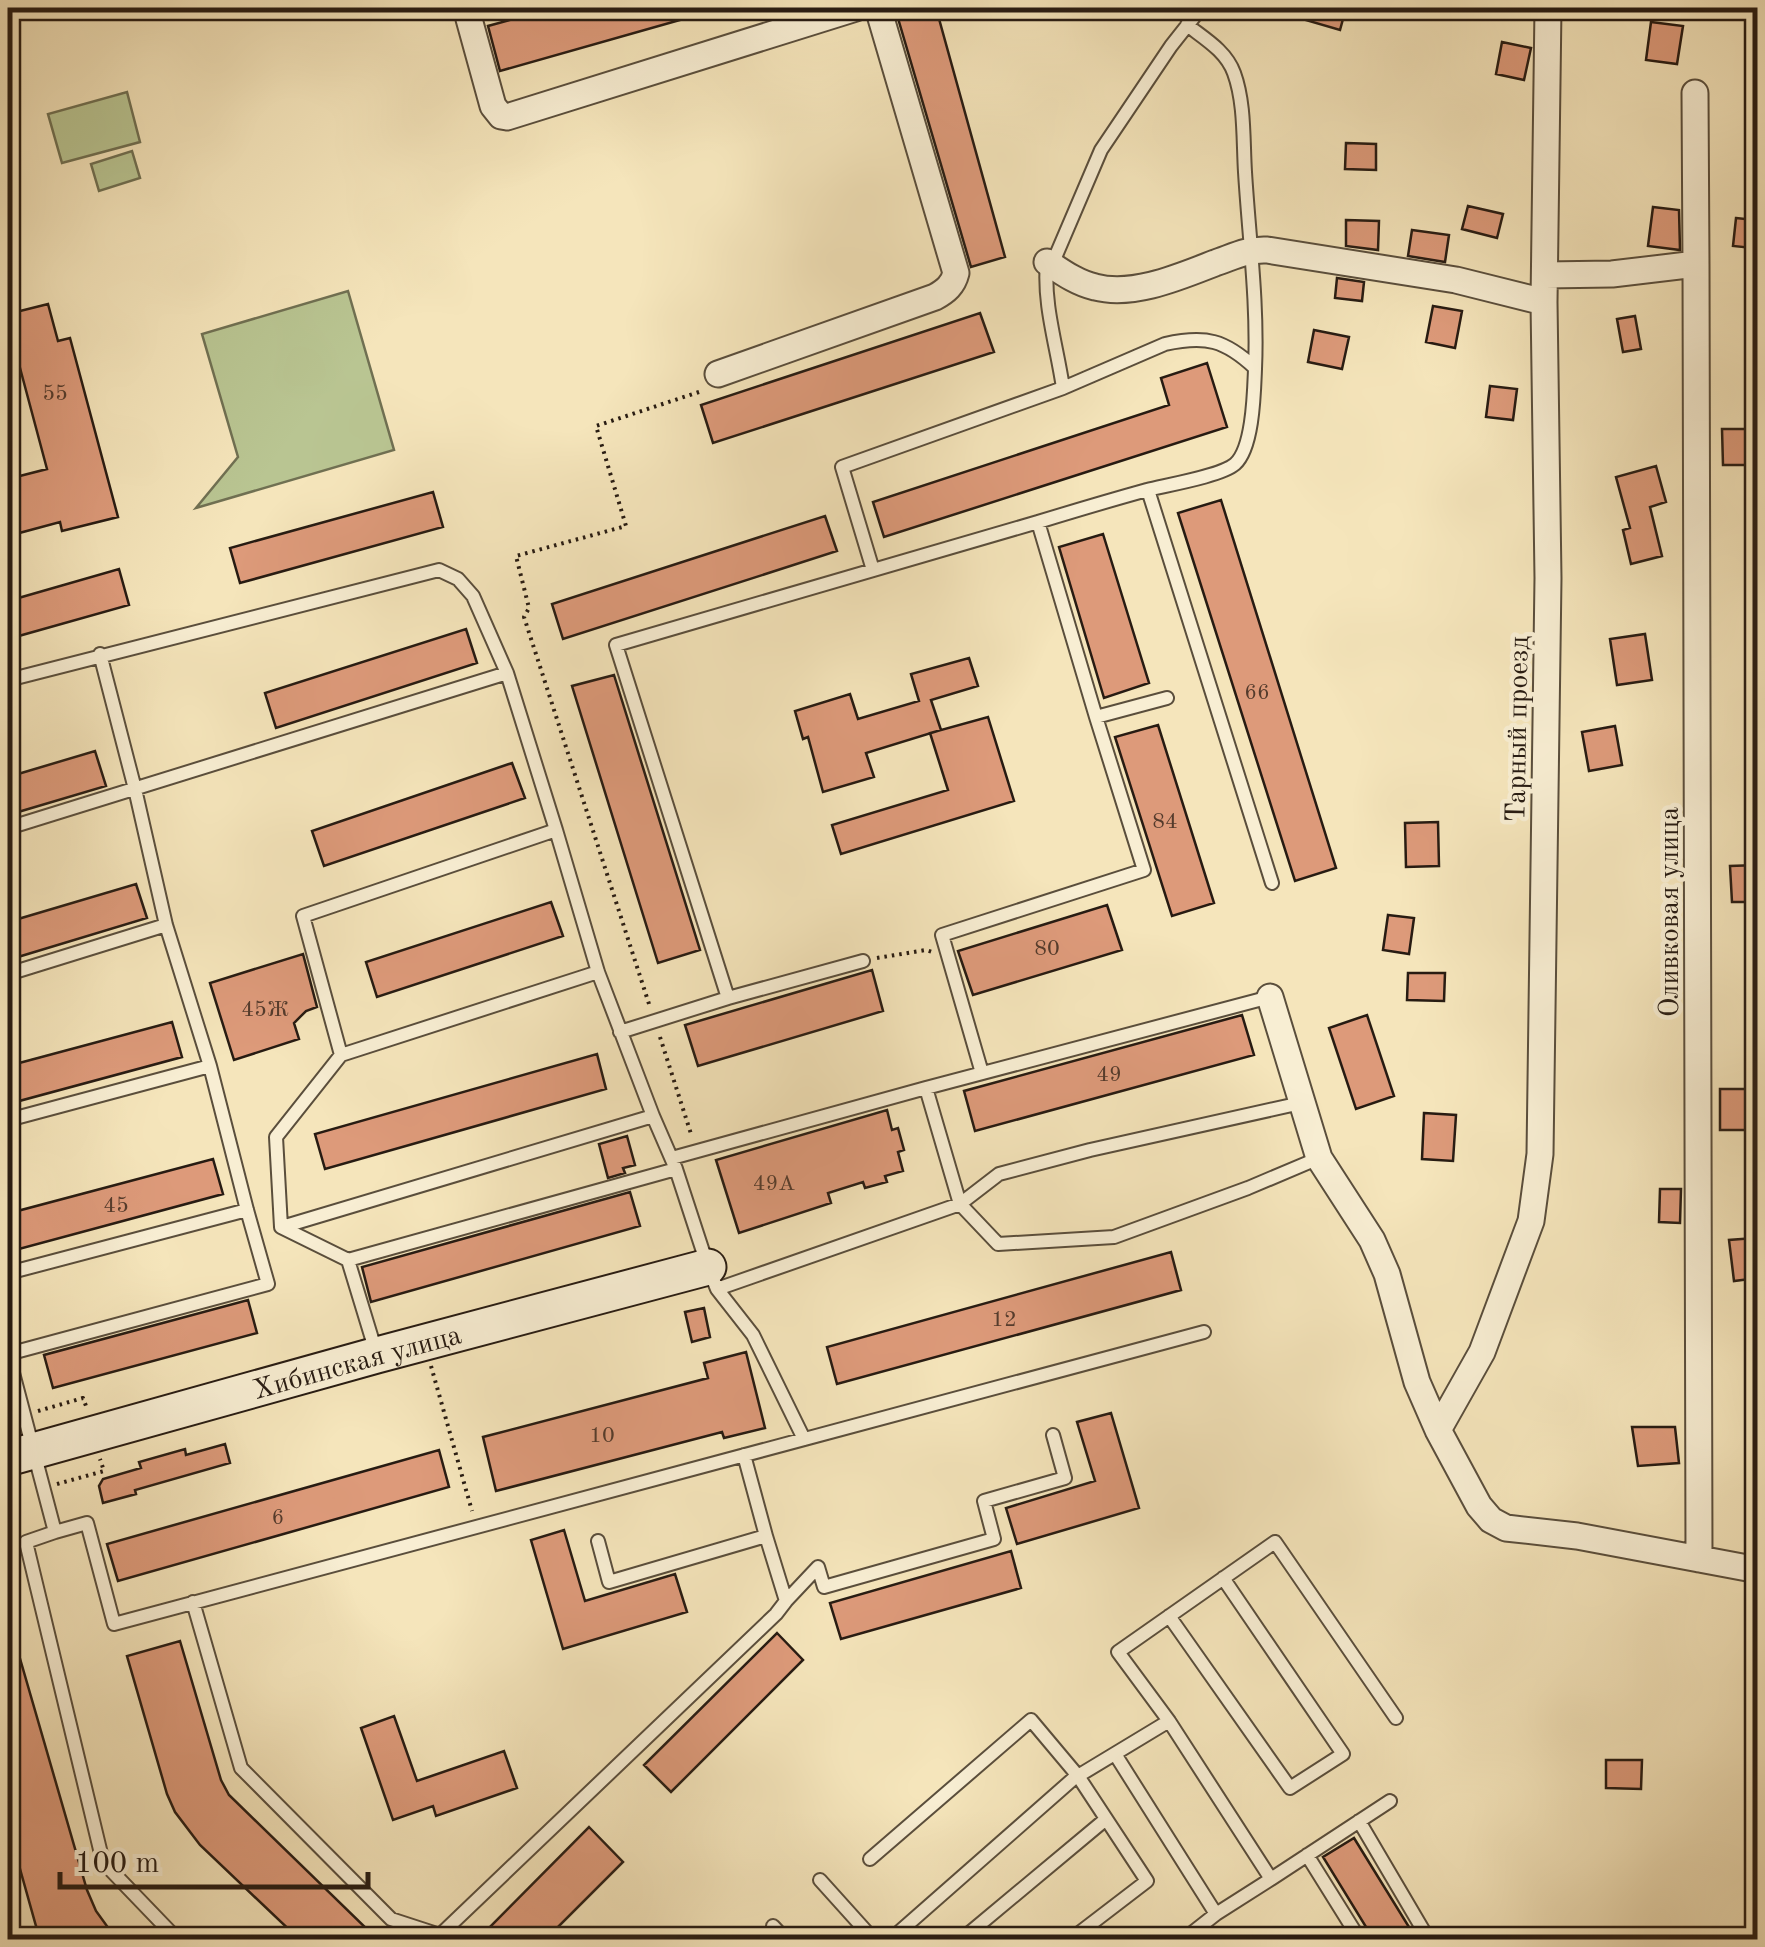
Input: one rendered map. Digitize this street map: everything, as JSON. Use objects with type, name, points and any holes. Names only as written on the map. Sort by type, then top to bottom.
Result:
[{"type":"street","points":[[468,8],[493,106],[507,117],[856,8]]},
{"type":"street","points":[[718,374],[935,297],[954,280],[956,273],[878,8]]},
{"type":"street","name":"Тарный проезд","points":[[1438,1430],[1482,1352],[1531,1222],[1540,1154],[1548,578],[1544,302],[1548,8]]},
{"type":"street","name":"Оливковая улица","points":[[1695,93],[1699,1559]]},
{"type":"street","points":[[1047,262],[1076,280],[1116,290],[1185,275],[1251,250],[1341,260],[1456,280],[1544,302]]},
{"type":"street","points":[[1545,276],[1612,274],[1696,264]]},
{"type":"street","points":[[1270,997],[1319,1158],[1372,1240],[1392,1291],[1417,1382],[1478,1506],[1506,1528],[1578,1536],[1758,1570]]},
{"type":"street","name":"Хибинская улица","points":[[21,1456],[424,1342],[712,1278]]},
{"type":"lane","points":[[1063,388],[1048,309],[1047,262],[1054,260],[1102,150],[1200,8]]},
{"type":"lane","points":[[728,998],[616,646],[1234,465],[1249,432],[1255,368],[1241,114],[1235,76],[1219,49],[1187,25]]},
{"type":"lane","points":[[872,570],[842,467],[1063,388],[1165,344],[1220,342],[1255,368]]},
{"type":"lane","points":[[1148,490],[1272,883]]},
{"type":"lane","points":[[982,1073],[942,935],[1144,870],[1038,522]]},
{"type":"lane","points":[[8,680],[438,570],[467,586],[507,673],[598,972],[674,1163],[712,1278],[753,1336],[804,1439]]},
{"type":"lane","points":[[55,1532],[21,1456],[8,1354],[268,1284],[210,1066],[166,925],[100,654]]},
{"type":"lane","points":[[8,828],[507,673]]},
{"type":"lane","points":[[1096,717],[1167,698]]},
{"type":"lane","points":[[342,1055],[303,916],[556,830]]},
{"type":"lane","points":[[8,974],[166,925]]},
{"type":"lane","points":[[620,1032],[863,961]]},
{"type":"lane","points":[[281,1228],[276,1137],[342,1055],[598,972]]},
{"type":"lane","points":[[281,1228],[348,1260],[674,1163],[696,1151],[1270,997]]},
{"type":"lane","points":[[8,1120],[210,1066]]},
{"type":"lane","points":[[926,1088],[960,1204],[998,1244],[1114,1237],[1319,1158]]},
{"type":"lane","points":[[712,1278],[960,1204],[998,1174],[1301,1104]]},
{"type":"lane","points":[[281,1228],[653,1116]]},
{"type":"lane","points":[[8,1273],[246,1210]]},
{"type":"lane","points":[[348,1260],[377,1355]]},
{"type":"lane","points":[[178,1940],[103,1862],[26,1542],[87,1523],[114,1624],[1204,1332]]},
{"type":"lane","points":[[193,1602],[242,1768],[392,1919],[438,1937],[756,1634],[818,1566],[824,1586],[994,1539],[984,1501],[1066,1478],[1054,1435]]},
{"type":"lane","points":[[744,1455],[786,1601]]},
{"type":"lane","points":[[598,1541],[609,1582],[766,1536]]},
{"type":"lane","points":[[1272,1879],[1169,1721],[1118,1652],[1274,1542],[1396,1718]]},
{"type":"lane","points":[[1169,1616],[1290,1788],[1343,1754],[1223,1578]]},
{"type":"lane","points":[[870,1859],[1031,1720],[1078,1776],[1147,1881],[1070,1940]]},
{"type":"lane","points":[[890,1940],[1078,1776],[1169,1721]]},
{"type":"lane","points":[[1115,1754],[1216,1914]]},
{"type":"lane","points":[[1182,1940],[1390,1801]]},
{"type":"lane","points":[[960,1940],[1106,1819]]},
{"type":"lane","points":[[1359,1822],[1429,1940]]},
{"type":"lane","points":[[1307,1856],[1360,1940]]},
{"type":"lane","points":[[820,1880],[874,1940]]},
{"type":"lane","points":[[773,1926],[786,1940]]},
{"type":"path","points":[[696,1151],[524,617],[529,608],[516,556],[626,526],[596,426],[721,384],[718,374]]},
{"type":"path","points":[[863,961],[926,950],[949,956]]},
{"type":"path","points":[[424,1342],[476,1527]]},
{"type":"green space","points":[[127,92],[140,142],[62,163],[48,114]]},
{"type":"green space","points":[[132,151],[140,178],[99,191],[91,164]]},
{"type":"green space","points":[[348,291],[394,450],[196,508],[238,457],[202,334]]},
{"type":"building","points":[[554,8],[708,8],[708,12],[500,71],[488,26]]},
{"type":"building","points":[[895,8],[936,8],[1005,257],[971,267]]},
{"type":"building","points":[[1279,8],[1346,8],[1340,30],[1278,12]]},
{"type":"building","points":[[1651,22],[1683,26],[1677,64],[1646,60]]},
{"type":"building","points":[[1502,42],[1531,48],[1524,80],[1496,74]]},
{"type":"building","points":[[1346,143],[1376,144],[1376,170],[1345,169]]},
{"type":"building","points":[[1468,206],[1503,214],[1497,238],[1462,229]]},
{"type":"building","points":[[1653,207],[1679,210],[1680,250],[1648,246]]},
{"type":"building","points":[[1736,218],[1755,220],[1752,248],[1733,246]]},
{"type":"building","points":[[1346,220],[1379,221],[1378,250],[1346,246]]},
{"type":"building","points":[[1412,230],[1449,235],[1445,262],[1408,256]]},
{"type":"building","points":[[1337,278],[1364,282],[1362,301],[1335,298]]},
{"type":"building","points":[[48,304],[58,341],[70,338],[118,517],[62,531],[60,522],[8,536],[8,479],[47,469],[16,353],[8,355],[8,314]]},
{"type":"building","points":[[1433,306],[1462,311],[1455,348],[1426,342]]},
{"type":"building","points":[[980,313],[994,352],[713,443],[701,405]]},
{"type":"building","points":[[1635,316],[1641,349],[1623,352],[1617,319]]},
{"type":"building","points":[[1314,330],[1349,337],[1342,369],[1308,362]]},
{"type":"building","points":[[1207,363],[1227,427],[884,537],[873,502],[1169,405],[1161,378]]},
{"type":"building","points":[[1490,386],[1517,389],[1513,420],[1486,417]]},
{"type":"building","points":[[1722,429],[1758,429],[1758,465],[1723,465]]},
{"type":"building","points":[[1656,466],[1666,502],[1650,507],[1662,556],[1631,564],[1623,530],[1630,528],[1616,477]]},
{"type":"building","points":[[433,492],[443,527],[240,583],[230,548]]},
{"type":"building","points":[[1221,500],[1336,868],[1295,881],[1178,513]]},
{"type":"building","points":[[825,516],[837,551],[563,639],[552,604]]},
{"type":"building","points":[[1103,534],[1149,683],[1104,698],[1059,547]]},
{"type":"building","points":[[119,569],[129,605],[8,639],[8,601]]},
{"type":"building","points":[[466,629],[477,663],[276,728],[265,693]]},
{"type":"building","points":[[1645,634],[1652,680],[1617,685],[1610,639]]},
{"type":"building","points":[[969,658],[978,686],[931,700],[941,730],[866,753],[874,777],[823,792],[808,737],[803,739],[795,711],[850,694],[858,719],[919,701],[911,674]]},
{"type":"building","points":[[614,675],[700,950],[658,963],[572,686]]},
{"type":"building","points":[[988,717],[1014,801],[841,854],[832,825],[948,790],[930,733]]},
{"type":"building","points":[[1158,725],[1214,903],[1172,916],[1115,737]]},
{"type":"building","points":[[1615,726],[1622,765],[1589,771],[1582,732]]},
{"type":"building","points":[[95,751],[106,786],[8,815],[8,777]]},
{"type":"building","points":[[512,763],[525,798],[324,866],[312,831]]},
{"type":"building","points":[[1438,822],[1439,866],[1406,867],[1405,823]]},
{"type":"building","points":[[1758,865],[1758,902],[1732,902],[1730,866]]},
{"type":"building","points":[[136,884],[147,918],[8,960],[8,922]]},
{"type":"building","points":[[551,902],[563,936],[377,997],[366,962]]},
{"type":"building","points":[[1107,905],[1122,950],[973,995],[958,951]]},
{"type":"building","points":[[1388,915],[1414,918],[1409,954],[1383,950]]},
{"type":"building","points":[[303,954],[317,1007],[294,1023],[299,1039],[234,1060],[210,983]]},
{"type":"building","points":[[872,970],[883,1011],[698,1066],[685,1025]]},
{"type":"building","points":[[1408,973],[1445,973],[1444,1001],[1407,1000]]},
{"type":"building","points":[[1242,1015],[1254,1055],[975,1131],[964,1091]]},
{"type":"building","points":[[1367,1015],[1394,1096],[1356,1109],[1329,1028]]},
{"type":"building","points":[[172,1022],[182,1057],[8,1104],[8,1066]]},
{"type":"building","points":[[597,1054],[606,1089],[325,1169],[315,1134]]},
{"type":"building","points":[[1720,1089],[1758,1089],[1758,1130],[1720,1130]]},
{"type":"building","points":[[887,1110],[892,1130],[898,1128],[904,1150],[898,1152],[903,1171],[885,1176],[887,1182],[865,1188],[863,1182],[828,1193],[831,1203],[739,1233],[716,1160]]},
{"type":"building","points":[[1424,1113],[1456,1115],[1453,1161],[1422,1159]]},
{"type":"building","points":[[627,1136],[635,1165],[608,1178],[599,1144]]},
{"type":"building","points":[[213,1159],[223,1194],[19,1249],[10,1213]]},
{"type":"building","points":[[1660,1189],[1681,1189],[1680,1223],[1659,1222]]},
{"type":"building","points":[[630,1192],[640,1226],[371,1302],[362,1267]]},
{"type":"building","points":[[1754,1238],[1758,1278],[1734,1281],[1729,1240]]},
{"type":"building","points":[[1171,1252],[1181,1290],[837,1384],[827,1347]]},
{"type":"building","points":[[248,1300],[257,1333],[53,1388],[44,1355]]},
{"type":"building","points":[[704,1308],[710,1337],[692,1342],[685,1312]]},
{"type":"building","points":[[746,1352],[765,1428],[724,1438],[722,1432],[496,1491],[483,1437],[708,1378],[704,1363]]},
{"type":"building","points":[[1111,1413],[1139,1508],[1017,1544],[1006,1508],[1095,1481],[1077,1422]]},
{"type":"building","points":[[1632,1427],[1675,1427],[1679,1463],[1638,1466]]},
{"type":"building","points":[[225,1444],[230,1463],[103,1503],[99,1486],[103,1479],[141,1468],[139,1462],[185,1449],[186,1455]]},
{"type":"building","points":[[439,1450],[449,1487],[118,1581],[107,1544]]},
{"type":"building","points":[[564,1530],[585,1601],[675,1574],[687,1612],[563,1649],[531,1540]]},
{"type":"building","points":[[1011,1551],[1021,1588],[841,1639],[830,1603]]},
{"type":"building","points":[[8,1631],[12,1631],[87,1890],[96,1911],[117,1940],[42,1940],[36,1926],[8,1826]]},
{"type":"building","points":[[777,1633],[803,1660],[671,1792],[644,1765]]},
{"type":"building","points":[[180,1641],[221,1780],[229,1795],[369,1931],[361,1940],[300,1940],[200,1845],[175,1812],[127,1656]]},
{"type":"building","points":[[394,1716],[417,1781],[504,1751],[517,1788],[436,1816],[433,1806],[393,1820],[361,1728]]},
{"type":"building","points":[[1606,1760],[1642,1760],[1641,1789],[1606,1788]]},
{"type":"building","points":[[589,1827],[623,1862],[545,1940],[477,1940]]},
{"type":"building","points":[[1354,1838],[1417,1940],[1374,1940],[1323,1857]]}]
